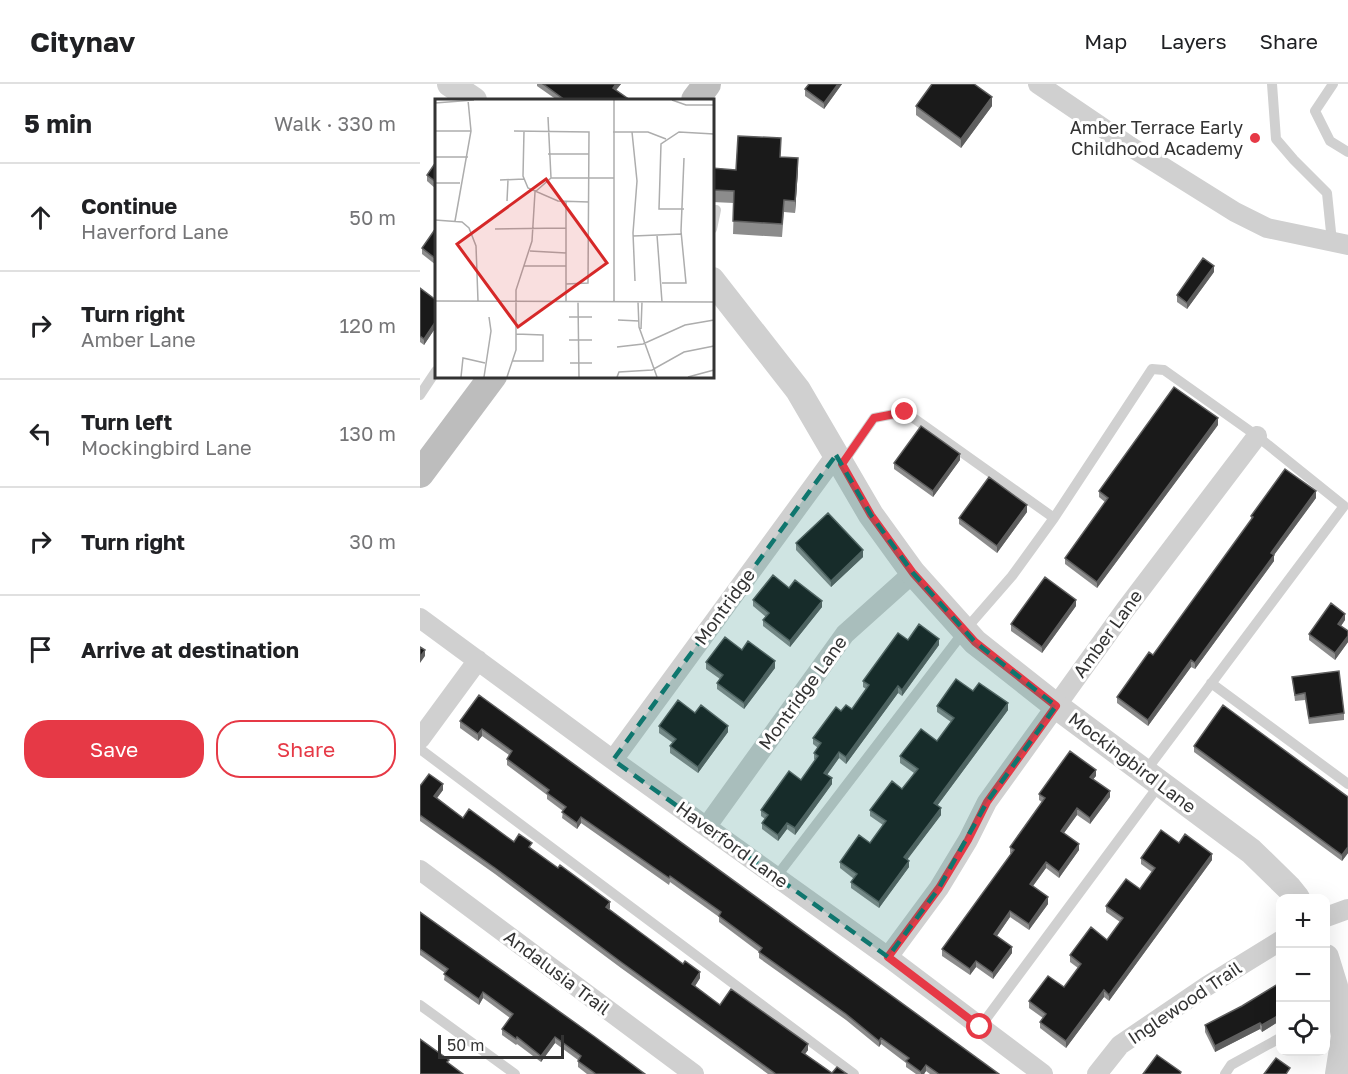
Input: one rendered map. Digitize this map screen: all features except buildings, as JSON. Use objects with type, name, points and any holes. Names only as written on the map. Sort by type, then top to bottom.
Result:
[{"type":"main road","points":[[696,99],[707,84]]},
{"type":"main road","points":[[420,474],[492,378]]},
{"type":"street","points":[[450,84],[472,99]]},
{"type":"street","points":[[1038,84],[1131,147],[1235,212],[1267,228],[1340,244]]},
{"type":"street","name":"Mockingbird Lane","points":[[714,283],[798,390],[871,515],[913,573],[975,642],[1056,706],[1251,851],[1294,894]]},
{"type":"street","name":"Amber Lane","points":[[888,957],[939,888],[968,840],[987,802],[1125,610],[1257,436]]},
{"type":"street","name":"Montridge","points":[[613,760],[839,459]]},
{"type":"street","name":"Montridge Lane","points":[[706,826],[845,634],[913,573]]},
{"type":"street","name":"Haverford Lane","points":[[420,618],[888,957],[1043,1074]]},
{"type":"street","points":[[420,739],[478,660]]},
{"type":"street","name":"Andalusia Trail","points":[[420,870],[694,1074]]},
{"type":"street","points":[[1330,915],[1348,909]]},
{"type":"street","name":"Inglewood Trail","points":[[1097,1074],[1120,1046],[1207,986],[1276,944]]},
{"type":"street","points":[[1330,970],[1344,1036],[1338,1074]]},
{"type":"lane","points":[[1272,84],[1276,139],[1327,193],[1340,244]]},
{"type":"lane","points":[[1332,84],[1315,111],[1330,141],[1348,152]]},
{"type":"lane","points":[[714,221],[717,210]]},
{"type":"lane","points":[[776,877],[965,630],[1012,576],[1054,518],[1152,369],[1164,370],[1257,436],[1346,508],[1211,683],[1152,778],[980,1027]]},
{"type":"lane","points":[[420,395],[435,372]]},
{"type":"lane","points":[[839,459],[874,418],[905,412],[1054,518]]},
{"type":"lane","points":[[1211,683],[1348,784]]},
{"type":"lane","points":[[420,749],[854,1074]]},
{"type":"lane","points":[[420,1005],[515,1074]]},
{"type":"lane","points":[[1225,1074],[1232,1065],[1276,1041]]},
{"type":"highlighted area","points":[[836,455],[871,515],[913,573],[975,642],[1056,706],[987,802],[939,888],[888,957],[613,760]]},
{"type":"place","name":"Amber Terrace Early Childhood Academy","points":[[1255,138]]},
{"type":"route","points":[[905,412],[874,418],[842,464],[871,515],[913,573],[975,642],[1056,706],[987,802],[968,840],[939,888],[888,957],[980,1027]]}]
